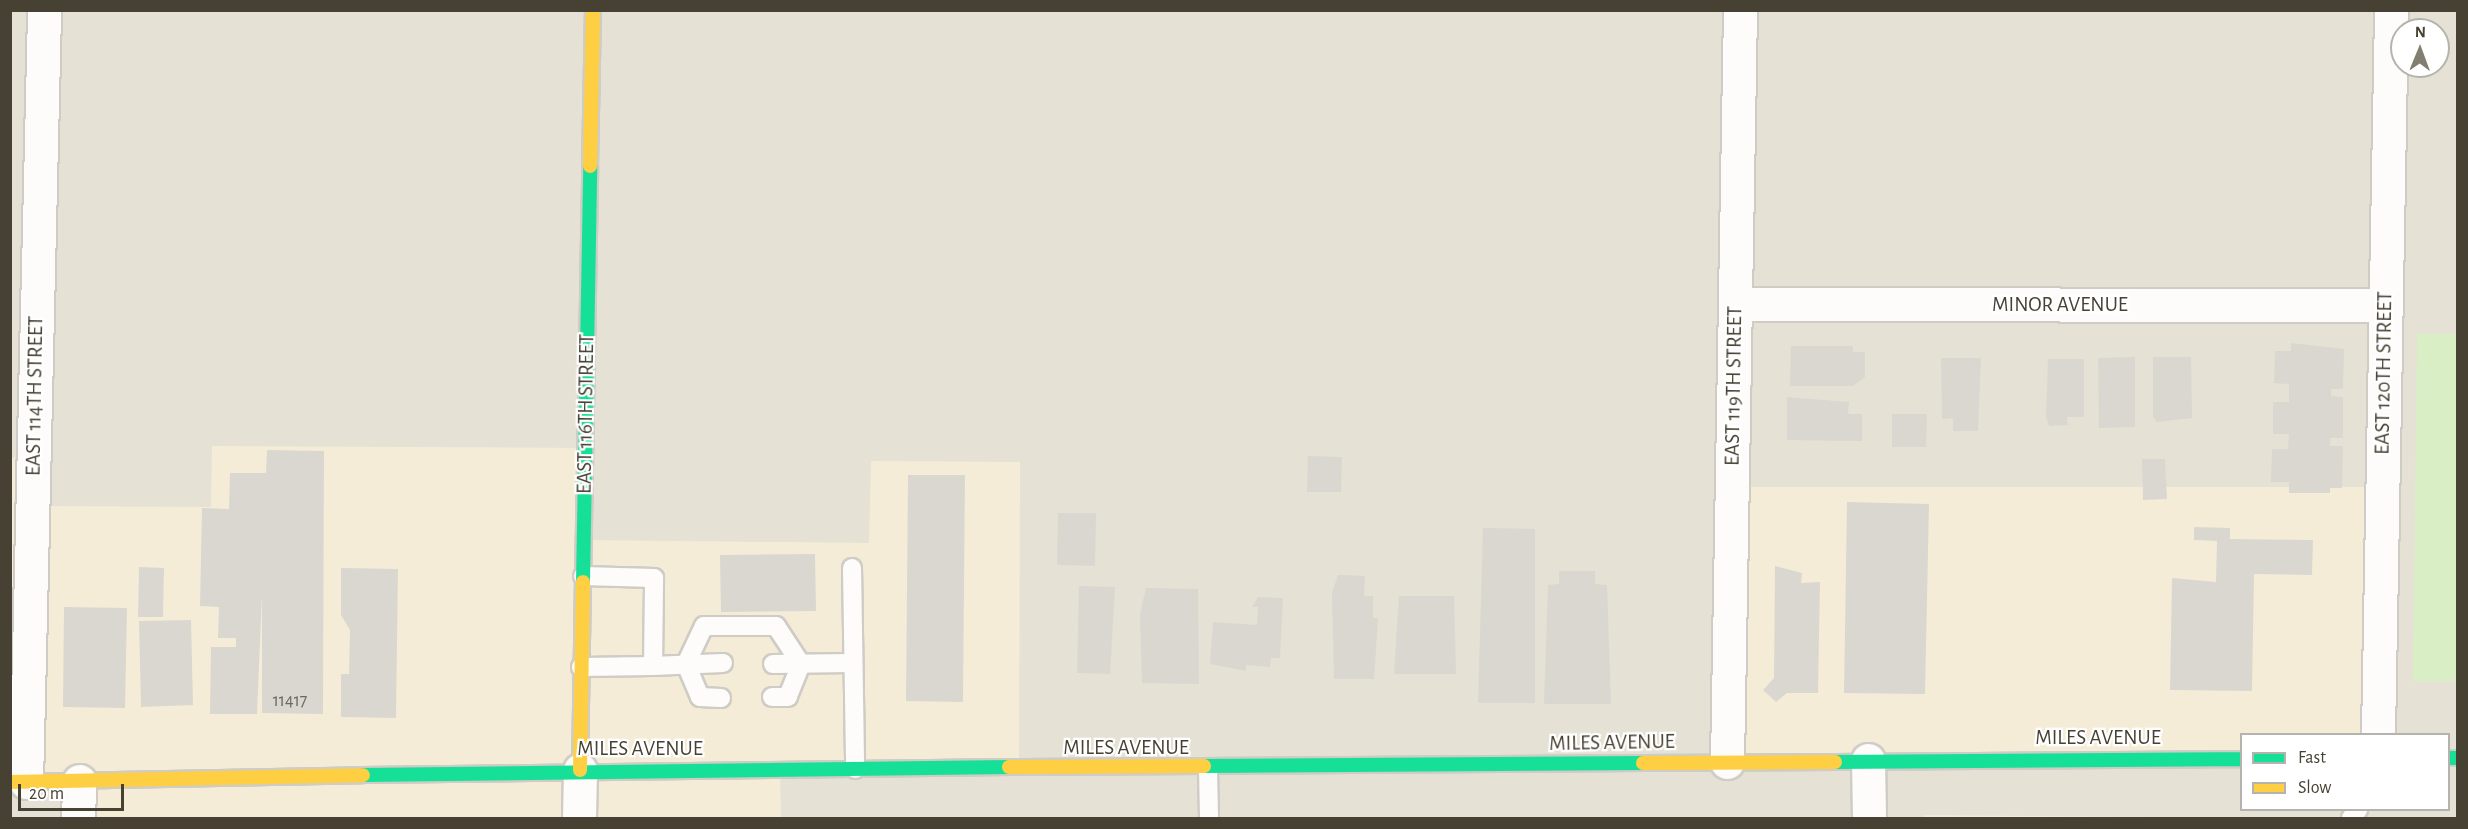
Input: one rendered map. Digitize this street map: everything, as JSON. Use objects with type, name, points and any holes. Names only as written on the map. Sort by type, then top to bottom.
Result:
[{"type":"main road","name":"EAST 116TH STREET","points":[[580,770],[593,10]]},
{"type":"main road","name":"MILES AVENUE","points":[[18,782],[580,770],[1208,769],[1868,760],[2240,759]]},
{"type":"street","name":"EAST 114TH STREET","points":[[18,782],[44,10]]},
{"type":"street","name":"EAST 119TH STREET","points":[[1727,762],[1740,10]]},
{"type":"street","name":"EAST 120TH STREET","points":[[2378,733],[2391,10]]},
{"type":"street","name":"MINOR AVENUE","points":[[1735,304],[2385,305]]},
{"type":"street","points":[[1868,760],[1869,819]]},
{"type":"street","name":"EAST 116TH STREET","points":[[579,819],[580,770]]},
{"type":"street","points":[[78,819],[79,781]]},
{"type":"lane","points":[[852,568],[855,769]]},
{"type":"lane","points":[[583,576],[654,578],[653,666]]},
{"type":"lane","points":[[721,698],[700,697],[686,664],[704,626],[776,626],[801,664]]},
{"type":"lane","points":[[581,667],[723,663]]},
{"type":"lane","points":[[773,664],[852,663]]},
{"type":"lane","points":[[772,697],[788,697],[801,664]]},
{"type":"lane","points":[[1208,769],[1209,819]]},
{"type":"shaded area","points":[[11,11],[2457,11],[2457,818],[11,818]]},
{"type":"shaded area","points":[[212,446],[585,448],[584,540],[869,543],[871,461],[1020,462],[1019,769],[780,770],[781,818],[78,818],[79,781],[11,782],[11,458],[33,459],[33,506],[211,507]]},
{"type":"shaded area","points":[[1732,487],[2382,487],[2378,733],[2240,733],[2240,759],[1727,762]]},
{"type":"shaded area","points":[[1924,815],[2274,818],[1924,818]]},
{"type":"green space","points":[[2417,334],[2457,334],[2457,681],[2413,681]]},
{"type":"building","points":[[2291,343],[2344,349],[2343,389],[2331,389],[2331,396],[2343,397],[2343,438],[2330,438],[2330,446],[2343,446],[2342,488],[2330,488],[2330,493],[2289,493],[2289,482],[2271,482],[2272,449],[2288,449],[2289,434],[2273,434],[2273,402],[2289,402],[2289,384],[2274,383],[2275,351],[2291,351]]},
{"type":"building","points":[[1791,346],[1853,346],[1853,352],[1865,352],[1865,377],[1853,386],[1790,386]]},
{"type":"building","points":[[2135,357],[2135,427],[2099,428],[2098,358]]},
{"type":"building","points":[[2153,357],[2191,357],[2192,418],[2157,422],[2153,416]]},
{"type":"building","points":[[1941,358],[1981,358],[1978,431],[1953,431],[1953,418],[1942,419]]},
{"type":"building","points":[[2048,359],[2084,359],[2084,417],[2067,417],[2068,425],[2049,426],[2046,417]]},
{"type":"building","points":[[1787,397],[1849,402],[1848,414],[1862,414],[1862,441],[1787,440]]},
{"type":"building","points":[[1892,414],[1927,414],[1926,447],[1892,447]]},
{"type":"building","points":[[267,450],[324,451],[323,714],[262,713],[262,594],[257,714],[210,714],[211,647],[236,647],[236,638],[218,638],[219,607],[200,606],[202,508],[229,509],[230,473],[266,473]]},
{"type":"building","points":[[1308,456],[1342,457],[1341,492],[1307,492]]},
{"type":"building","points":[[2142,459],[2165,459],[2167,499],[2143,500]]},
{"type":"building","points":[[908,475],[965,475],[963,702],[906,701]]},
{"type":"building","points":[[1847,502],[1929,504],[1925,694],[1844,693]]},
{"type":"building","points":[[1058,513],[1096,513],[1095,566],[1057,565]]},
{"type":"building","points":[[2194,527],[2230,528],[2230,539],[2313,540],[2312,575],[2254,574],[2252,691],[2170,690],[2172,578],[2216,582],[2217,541],[2194,540]]},
{"type":"building","points":[[1483,528],[1535,529],[1535,703],[1478,703]]},
{"type":"building","points":[[815,554],[816,611],[721,612],[720,555]]},
{"type":"building","points":[[1775,566],[1802,573],[1801,583],[1820,582],[1818,693],[1787,693],[1776,702],[1763,690],[1774,678]]},
{"type":"building","points":[[139,567],[164,568],[163,617],[138,617]]},
{"type":"building","points":[[341,568],[398,569],[396,718],[341,717],[341,674],[349,674],[350,630],[341,615]]},
{"type":"building","points":[[1559,571],[1595,571],[1595,584],[1607,585],[1611,704],[1544,704],[1548,585],[1559,584]]},
{"type":"building","points":[[1338,575],[1365,576],[1364,596],[1373,596],[1373,618],[1378,618],[1374,679],[1334,679],[1332,593]]},
{"type":"building","points":[[1079,586],[1115,587],[1110,674],[1077,673]]},
{"type":"building","points":[[1146,588],[1198,589],[1199,684],[1142,683],[1140,614]]},
{"type":"building","points":[[1399,596],[1454,596],[1456,674],[1394,674]]},
{"type":"building","points":[[1258,597],[1283,598],[1280,658],[1271,658],[1270,667],[1246,665],[1246,671],[1210,664],[1213,622],[1257,625],[1258,607],[1252,607]]},
{"type":"building","points":[[64,607],[127,608],[125,708],[63,707]]},
{"type":"building","points":[[191,620],[193,705],[141,707],[139,621]]},
{"type":"traffic: fast","points":[[583,582],[590,166]]},
{"type":"traffic: fast","points":[[2450,758],[2458,758]]},
{"type":"traffic: fast","points":[[1835,762],[2240,759]]},
{"type":"traffic: fast","points":[[1204,766],[1643,763]]},
{"type":"traffic: fast","points":[[363,775],[1009,767]]},
{"type":"traffic: slow","points":[[590,166],[593,10]]},
{"type":"traffic: slow","points":[[580,770],[583,582]]},
{"type":"traffic: slow","points":[[1643,763],[1835,762]]},
{"type":"traffic: slow","points":[[1009,767],[1204,766]]},
{"type":"traffic: slow","points":[[10,782],[363,775]]}]
